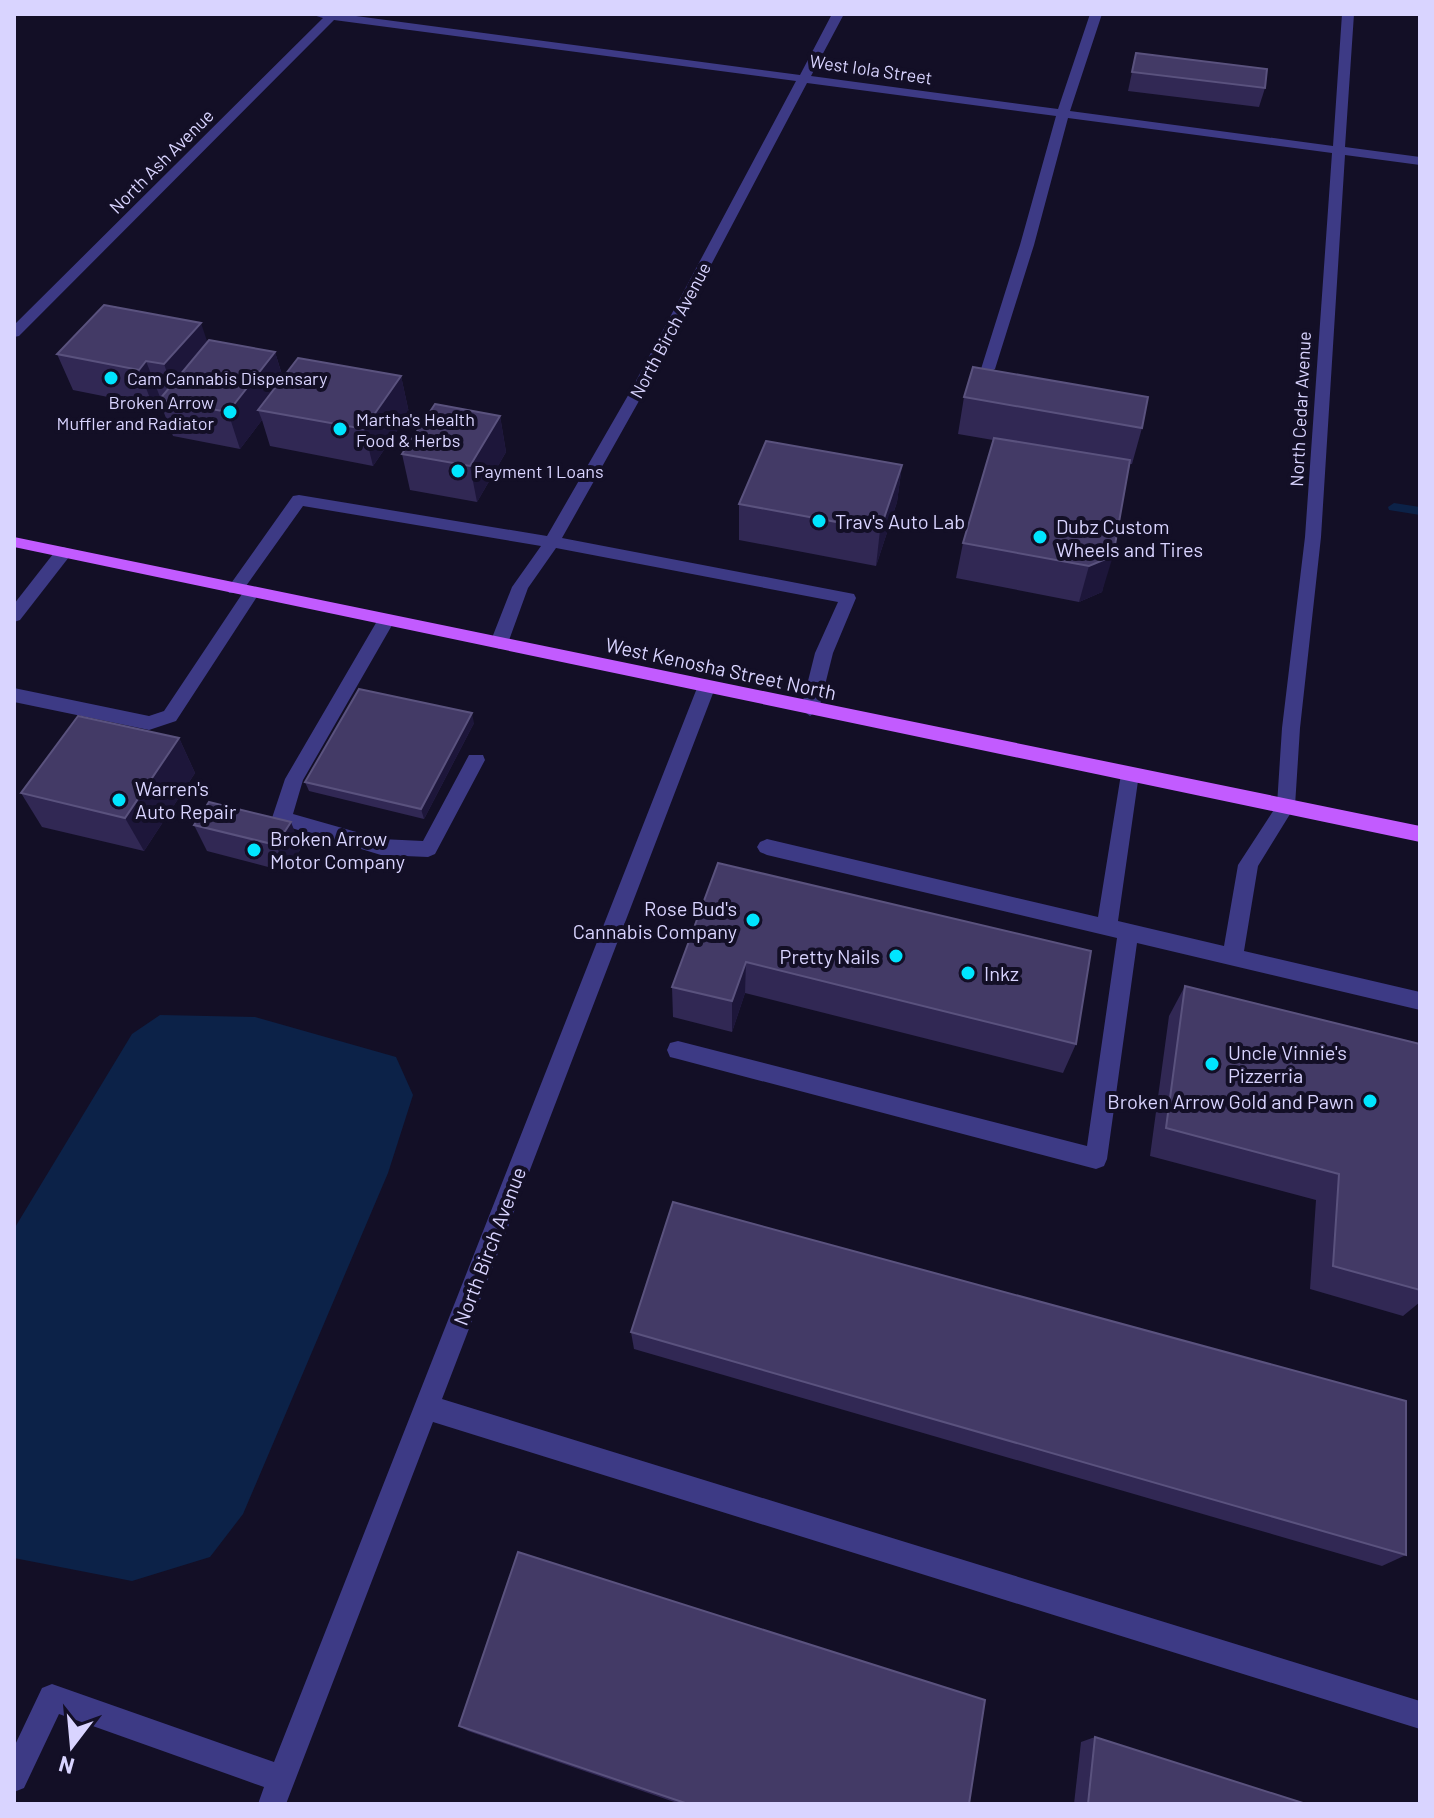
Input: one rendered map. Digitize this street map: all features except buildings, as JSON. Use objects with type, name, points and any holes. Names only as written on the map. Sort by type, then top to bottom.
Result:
[{"type":"main road","name":"West Kenosha Street North","points":[[14,542],[1420,834]]},
{"type":"street","name":"West Iola Street","points":[[316,14],[1420,161]]},
{"type":"street","name":"North Birch Avenue","points":[[499,643],[520,587],[552,542],[637,392],[838,14]]},
{"type":"street","points":[[988,369],[1027,245],[1062,114],[1096,14]]},
{"type":"street","name":"North Cedar Avenue","points":[[1286,806],[1291,728],[1313,537],[1327,291],[1348,14]]},
{"type":"street","name":"North Ash Avenue","points":[[14,333],[332,15]]},
{"type":"street","points":[[14,695],[149,723],[170,716],[299,500],[552,542],[848,598],[824,653],[810,709]]},
{"type":"street","points":[[14,616],[63,553]]},
{"type":"street","points":[[386,620],[294,779],[282,818],[381,847],[428,849],[476,760]]},
{"type":"street","name":"North Birch Avenue","points":[[277,1792],[706,688]]},
{"type":"street","points":[[678,1050],[1096,1159],[1130,774]]},
{"type":"street","points":[[1233,956],[1248,865],[1286,806]]},
{"type":"street","points":[[767,847],[1420,1001]]},
{"type":"street","points":[[426,1407],[1420,1715]]},
{"type":"street","points":[[14,1778],[52,1698],[277,1792]]},
{"type":"water","points":[[160,1015],[255,1017],[396,1057],[413,1095],[388,1173],[243,1514],[210,1557],[132,1581],[14,1558],[14,1229],[132,1034]]},
{"type":"waterway","points":[[1394,507],[1420,511]]},
{"type":"place","name":"Cam Cannabis Dispensary","points":[[111,378]]},
{"type":"place","name":"Broken Arrow Muffler and Radiator","points":[[230,412]]},
{"type":"place","name":"Martha's Health Food & Herbs","points":[[340,429]]},
{"type":"place","name":"Payment 1 Loans","points":[[458,471]]},
{"type":"place","name":"Trav's Auto Lab","points":[[819,521]]},
{"type":"place","name":"Dubz Custom Wheels and Tires","points":[[1040,537]]},
{"type":"place","name":"Warren's Auto Repair","points":[[119,800]]},
{"type":"place","name":"Broken Arrow Motor Company","points":[[254,850]]},
{"type":"place","name":"Rose Bud's Cannabis Company","points":[[753,920]]},
{"type":"place","name":"Pretty Nails","points":[[896,956]]},
{"type":"place","name":"Inkz","points":[[968,973]]},
{"type":"place","name":"Uncle Vinnie's Pizzerria","points":[[1212,1064]]},
{"type":"place","name":"Broken Arrow Gold and Pawn","points":[[1370,1101]]}]
